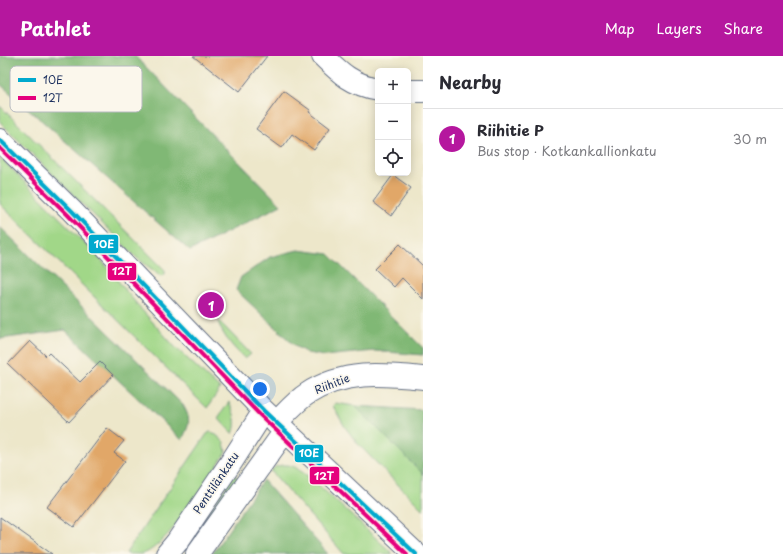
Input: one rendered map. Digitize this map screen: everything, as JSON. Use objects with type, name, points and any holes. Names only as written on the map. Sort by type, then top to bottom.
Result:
[{"type":"street","points":[[323,56],[342,74],[357,83],[375,88]]},
{"type":"street","points":[[411,91],[423,91]]},
{"type":"street","points":[[0,140],[72,211],[275,422],[416,554]]},
{"type":"street","name":"Riihitie","points":[[275,422],[307,394],[330,382],[353,376],[381,374],[423,378]]},
{"type":"street","points":[[197,554],[275,422]]},
{"type":"street","name":"Penttilänkatu","points":[[167,554],[177,542],[228,467],[275,422]]},
{"type":"green space","points":[[0,56],[135,56],[281,205],[190,251],[32,112],[142,112],[142,66],[10,66],[10,93],[0,84]]},
{"type":"green space","points":[[0,106],[165,270],[165,274],[161,276],[137,258],[0,122]]},
{"type":"green space","points":[[0,157],[102,261],[140,308],[175,347],[220,389],[207,408],[0,204]]},
{"type":"green space","points":[[0,227],[183,405],[188,415],[188,423],[182,440],[65,330],[0,339]]},
{"type":"green space","points":[[298,250],[329,254],[423,348],[423,355],[375,351],[324,356],[307,353],[295,346],[236,290],[241,277],[270,257]]},
{"type":"green space","points":[[219,321],[251,354],[245,359],[226,338],[220,328]]},
{"type":"green space","points":[[229,402],[235,418],[233,434],[218,418]]},
{"type":"green space","points":[[335,403],[355,406],[423,474],[423,510],[358,444],[345,427],[333,406]]},
{"type":"green space","points":[[355,406],[423,410],[423,474]]},
{"type":"green space","points":[[210,432],[214,433],[224,442],[226,452],[200,492],[165,538],[153,548],[143,554],[126,553],[207,434]]},
{"type":"green space","points":[[282,465],[295,467],[312,479],[393,554],[344,554],[271,471],[275,467]]},
{"type":"green space","points":[[234,475],[239,479],[189,547],[186,545]]},
{"type":"green space","points":[[263,480],[328,554],[212,554]]},
{"type":"building","points":[[193,56],[267,56],[239,92]]},
{"type":"building","points":[[284,91],[310,110],[309,112],[330,128],[314,150],[292,134],[282,148],[256,129]]},
{"type":"building","points":[[392,176],[411,188],[391,216],[373,202]]},
{"type":"building","points":[[400,244],[423,266],[423,299],[402,278],[394,287],[375,269]]},
{"type":"building","points":[[30,341],[46,356],[49,353],[80,382],[100,362],[113,375],[69,422],[8,364]]},
{"type":"building","points":[[107,428],[124,441],[114,453],[125,461],[74,527],[47,507]]},
{"type":"building","points":[[0,517],[52,554],[0,554]]},
{"type":"transit line","name":"10E","points":[[0,140],[72,211],[264,411],[416,554]]},
{"type":"transit line","name":"12T","points":[[0,148],[68,215],[260,415],[407,554]]},
{"type":"place","name":"Riihitie P","points":[[211,305]]}]
